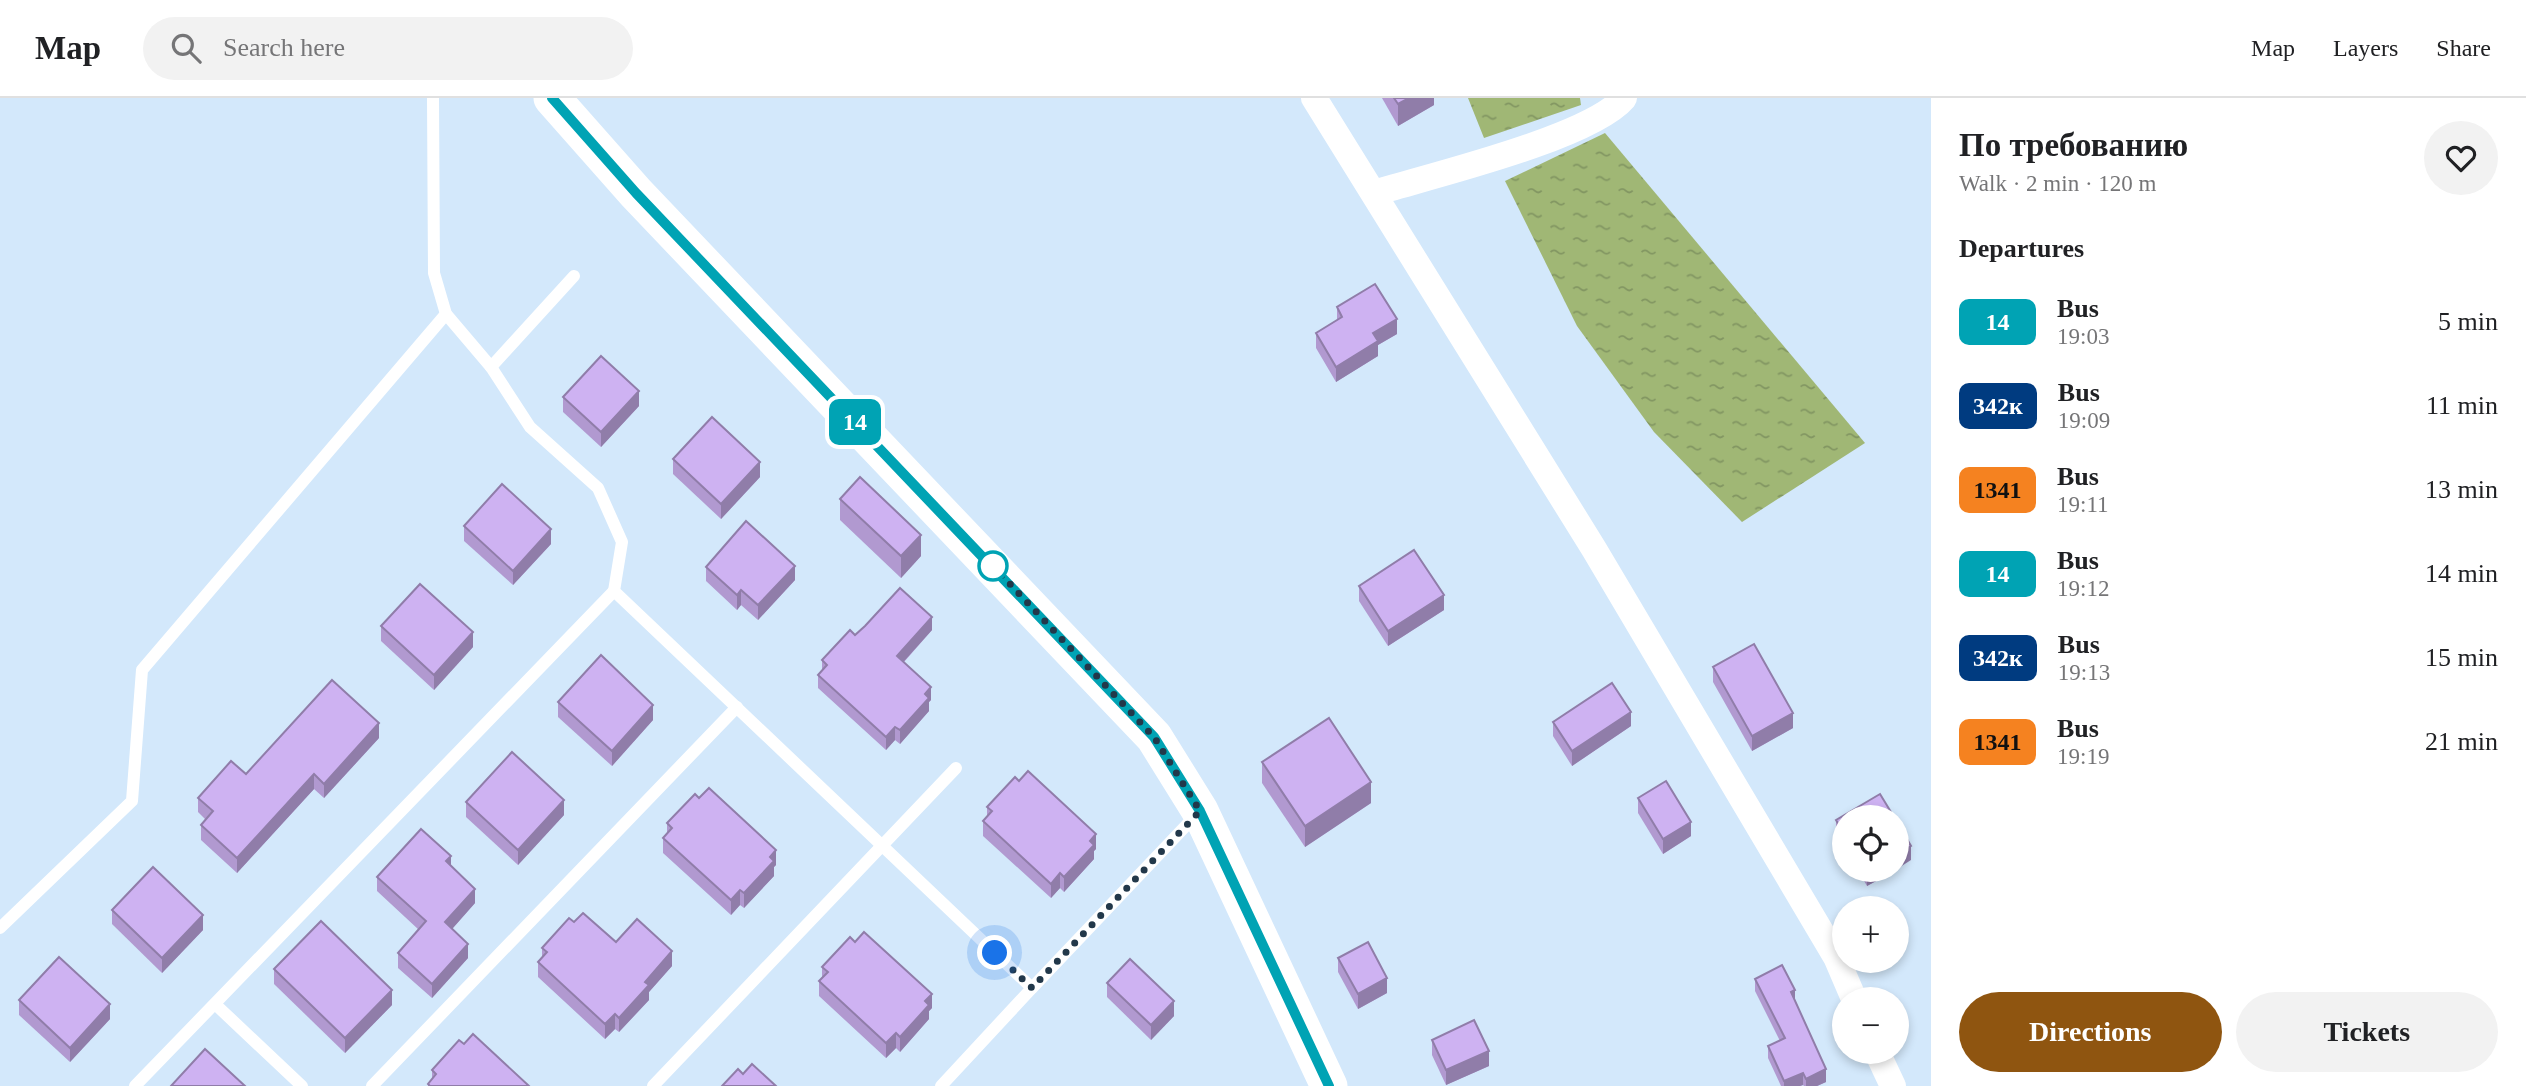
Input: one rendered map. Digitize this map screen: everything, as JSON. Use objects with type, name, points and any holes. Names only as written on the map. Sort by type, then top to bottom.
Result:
[{"type":"street","points":[[552,98],[636,193],[1154,737],[1200,811],[1329,1086]]},
{"type":"street","points":[[1314,98],[1601,561],[1836,957],[1849,987]]},
{"type":"street","points":[[1374,193],[1544,141],[1613,111],[1624,98]]},
{"type":"street","points":[[1883,1064],[1893,1086]]},
{"type":"lane","points":[[135,1086],[614,591],[622,542],[598,488],[530,428],[491,367],[446,313],[434,273],[433,98]]},
{"type":"lane","points":[[491,367],[574,276]]},
{"type":"lane","points":[[0,928],[132,801],[142,670],[446,313]]},
{"type":"lane","points":[[614,591],[1032,988]]},
{"type":"lane","points":[[372,1086],[737,707]]},
{"type":"lane","points":[[653,1086],[956,768]]},
{"type":"lane","points":[[941,1086],[1200,811]]},
{"type":"lane","points":[[215,1004],[302,1086]]},
{"type":"water","points":[[1468,98],[1580,98],[1581,105],[1484,138]]},
{"type":"water","points":[[1605,133],[1865,443],[1742,522],[1654,432],[1577,326],[1505,181]]},
{"type":"building","points":[[1394,98],[1409,98],[1398,104]]},
{"type":"building","points":[[1375,284],[1397,319],[1373,333],[1378,341],[1336,367],[1316,333],[1342,317],[1337,307]]},
{"type":"building","points":[[601,356],[639,391],[601,432],[563,397]]},
{"type":"building","points":[[712,417],[760,462],[721,504],[673,459]]},
{"type":"building","points":[[860,477],[921,535],[901,556],[840,499]]},
{"type":"building","points":[[502,484],[551,529],[513,571],[464,526]]},
{"type":"building","points":[[746,521],[795,566],[758,605],[741,590],[737,595],[706,567]]},
{"type":"building","points":[[1414,550],[1444,595],[1388,631],[1359,586]]},
{"type":"building","points":[[420,584],[473,632],[434,675],[381,626]]},
{"type":"building","points":[[900,588],[932,617],[897,656],[931,687],[925,694],[929,698],[900,730],[895,727],[886,737],[818,675],[827,665],[822,660],[850,630],[855,635]]},
{"type":"building","points":[[1754,644],[1793,713],[1752,736],[1713,667]]},
{"type":"building","points":[[601,655],[653,705],[612,751],[558,702]]},
{"type":"building","points":[[332,680],[379,723],[324,784],[314,774],[237,858],[201,825],[213,811],[198,798],[231,761],[246,774]]},
{"type":"building","points":[[1612,683],[1631,712],[1572,751],[1553,722]]},
{"type":"building","points":[[1329,718],[1371,782],[1305,826],[1262,762]]},
{"type":"building","points":[[512,752],[564,800],[518,850],[466,802]]},
{"type":"building","points":[[1028,771],[1096,834],[1090,841],[1094,845],[1064,877],[1060,873],[1051,884],[983,821],[992,811],[987,807],[1015,777],[1019,781]]},
{"type":"building","points":[[1666,781],[1691,822],[1663,839],[1638,798]]},
{"type":"building","points":[[709,788],[776,850],[770,857],[774,861],[744,893],[740,890],[731,900],[663,838],[672,828],[667,823],[695,794],[699,798]]},
{"type":"building","points":[[1880,794],[1887,805],[1861,805]]},
{"type":"building","points":[[421,829],[451,856],[446,861],[475,889],[445,922],[468,944],[432,984],[398,953],[426,921],[377,877]]},
{"type":"building","points":[[153,867],[203,915],[162,958],[112,910]]},
{"type":"building","points":[[583,913],[616,942],[637,919],[672,951],[645,982],[649,985],[619,1018],[615,1014],[605,1024],[538,962],[547,952],[542,948],[569,918],[574,922]]},
{"type":"building","points":[[321,921],[392,990],[345,1038],[274,969]]},
{"type":"building","points":[[864,932],[932,994],[925,1001],[929,1005],[900,1037],[896,1033],[886,1043],[819,981],[828,972],[822,967],[850,937],[855,942]]},
{"type":"building","points":[[1368,942],[1387,978],[1358,994],[1338,958]]},
{"type":"building","points":[[59,957],[110,1004],[70,1048],[19,1000]]},
{"type":"building","points":[[1130,959],[1174,1001],[1151,1025],[1107,983]]},
{"type":"building","points":[[1782,965],[1795,990],[1791,992],[1826,1069],[1806,1079],[1803,1073],[1784,1081],[1768,1046],[1785,1038],[1755,979]]},
{"type":"building","points":[[1474,1020],[1489,1051],[1446,1070],[1432,1040]]},
{"type":"building","points":[[473,1034],[529,1086],[430,1086],[428,1084],[436,1074],[432,1070],[459,1040],[464,1044]]},
{"type":"building","points":[[205,1049],[245,1086],[171,1086]]},
{"type":"building","points":[[752,1064],[776,1086],[722,1086],[738,1069],[743,1074]]},
{"type":"bus line","name":"14","points":[[552,98],[636,193],[1154,737],[1200,811],[1329,1086]]},
{"type":"route","points":[[993,566],[1154,737],[1200,811],[1032,988],[995,953]]}]
